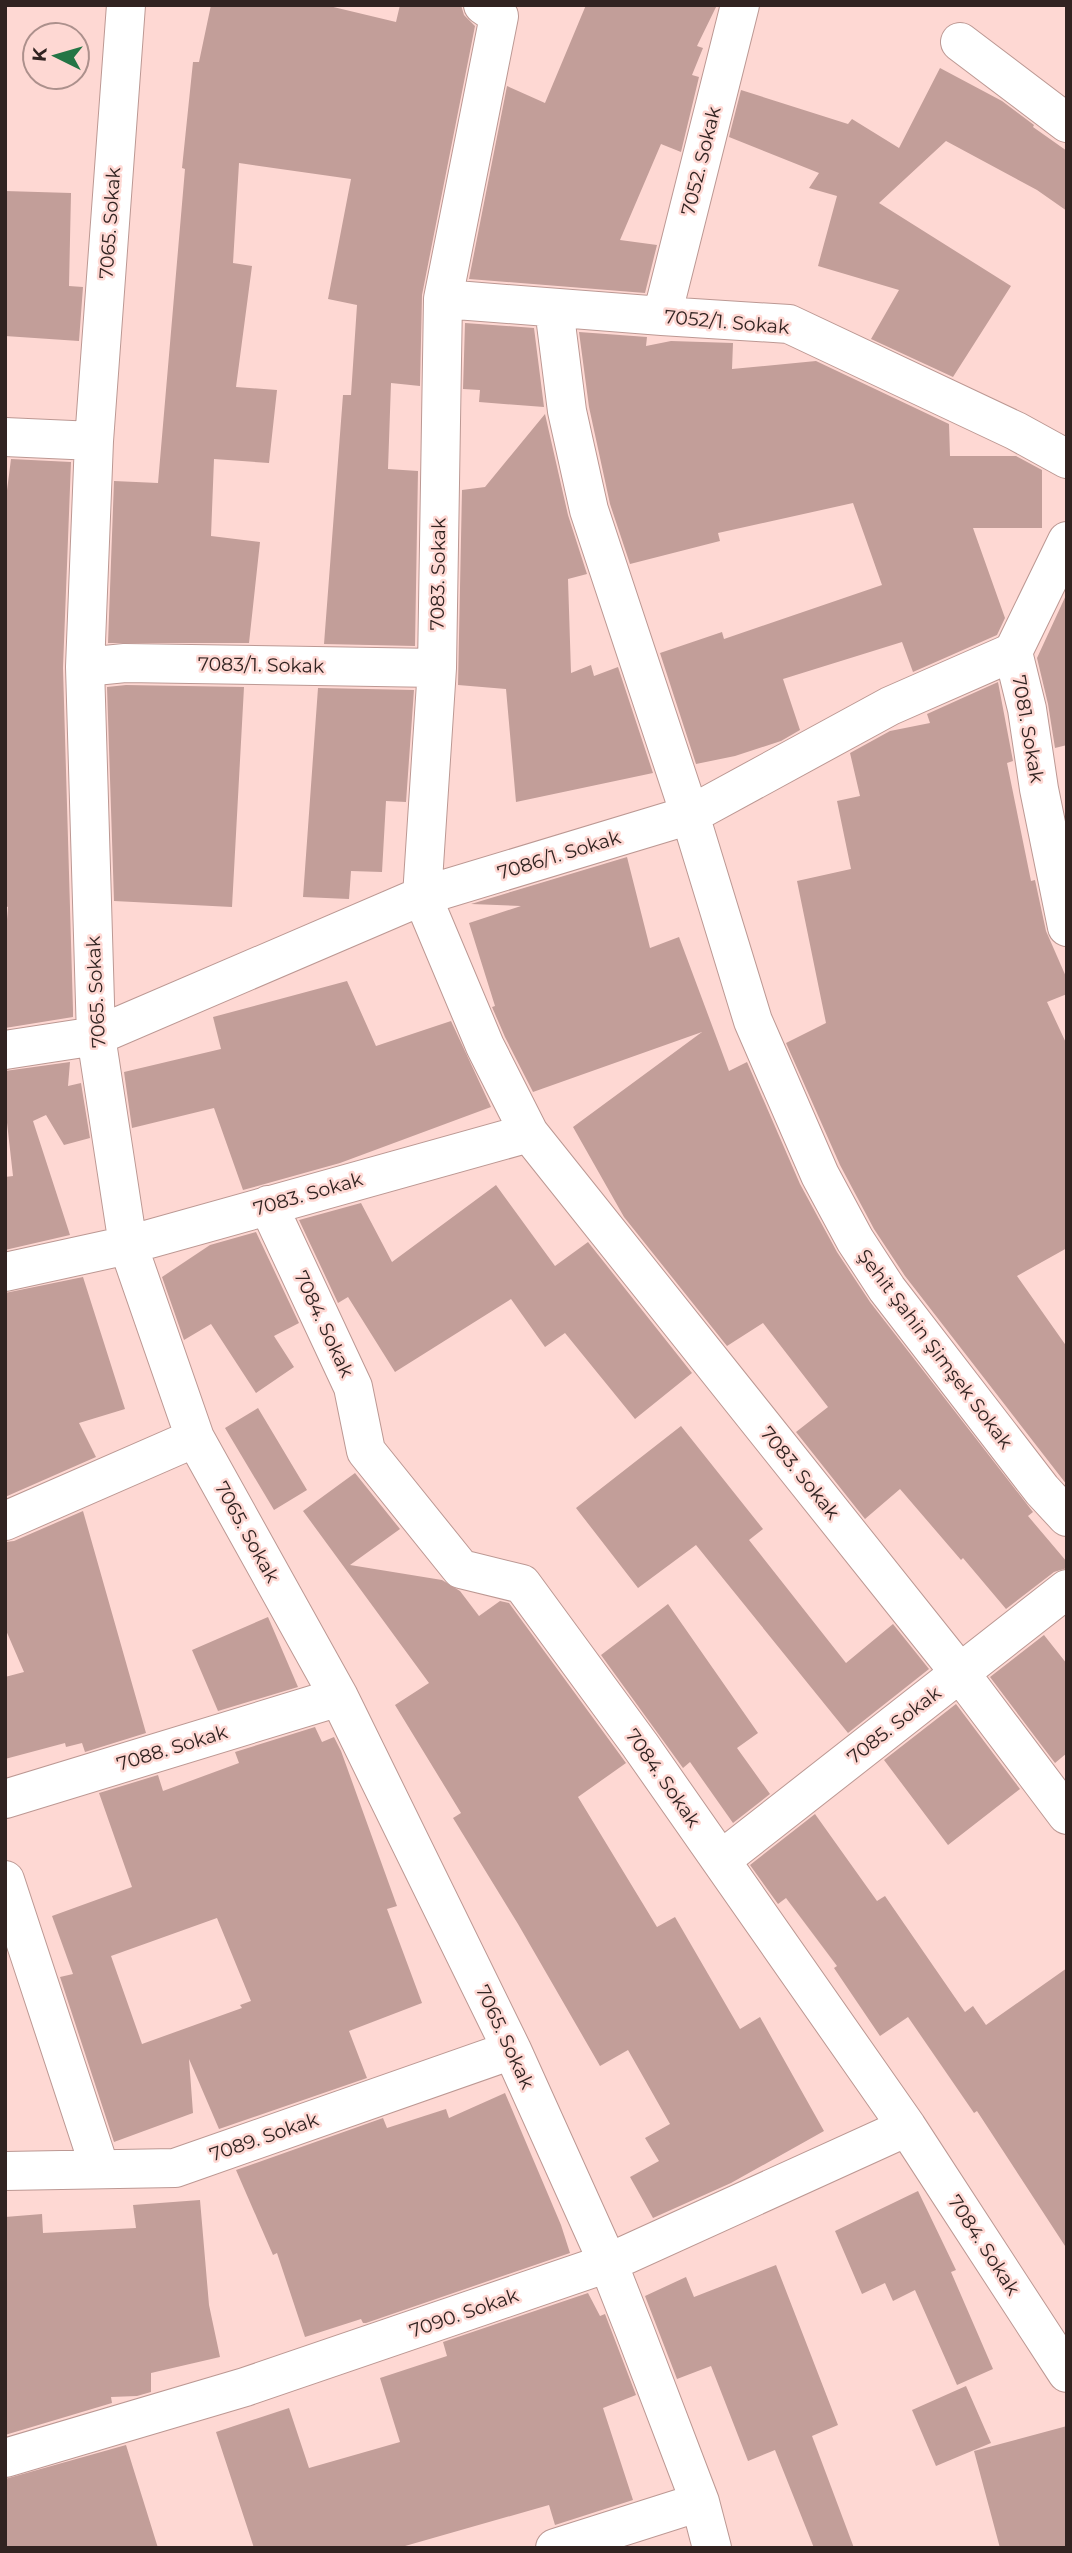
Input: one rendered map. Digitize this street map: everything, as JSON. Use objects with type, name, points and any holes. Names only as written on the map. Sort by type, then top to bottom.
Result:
[{"type":"street","name":"7065. Sokak","points":[[126,5],[94,441],[85,667],[96,1036],[128,1245],[195,1438],[339,1697],[512,2050],[608,2263],[700,2502],[712,2548]]},
{"type":"street","name":"7083. Sokak","points":[[483,5],[499,16],[443,299],[437,668],[422,896],[485,1046],[529,1133],[960,1674],[1067,1815]]},
{"type":"street","name":"7052. Sokak","points":[[662,316],[740,5]]},
{"type":"street","points":[[960,42],[1067,123]]},
{"type":"street","name":"7052/1. Sokak","points":[[443,299],[789,324],[1016,431],[1067,459]]},
{"type":"street","name":"Şehit Şahin Şimşek Sokak","points":[[554,308],[566,411],[589,510],[690,816],[753,1021],[826,1186],[855,1240],[887,1289],[1042,1490],[1067,1517]]},
{"type":"street","points":[[5,437],[94,441]]},
{"type":"street","name":"7081. Sokak","points":[[1067,541],[1013,652],[1027,709],[1041,803],[1067,927]]},
{"type":"street","name":"7086/1. Sokak","points":[[5,1050],[96,1036],[422,896],[690,816],[890,706],[1013,652]]},
{"type":"street","name":"7083/1. Sokak","points":[[85,667],[125,663],[437,668]]},
{"type":"street","name":"7083. Sokak","points":[[5,1272],[128,1245],[529,1133]]},
{"type":"street","name":"7084. Sokak","points":[[268,1205],[353,1387],[366,1451],[461,1569],[522,1584],[721,1860],[907,2127],[1067,2373]]},
{"type":"street","points":[[5,1521],[195,1438]]},
{"type":"street","name":"7085. Sokak","points":[[721,1860],[1067,1589]]},
{"type":"street","name":"7088. Sokak","points":[[5,1799],[339,1697]]},
{"type":"street","points":[[5,1880],[100,2169]]},
{"type":"street","name":"7089. Sokak","points":[[5,2171],[175,2168],[512,2050]]},
{"type":"street","name":"7090. Sokak","points":[[5,2458],[245,2387],[608,2263],[907,2127]]},
{"type":"street","points":[[555,2548],[700,2502]]},
{"type":"building","points":[[211,5],[325,5],[396,22],[400,5],[461,5],[464,15],[475,26],[422,295],[420,386],[391,383],[388,469],[418,471],[415,646],[324,644],[343,395],[351,395],[357,305],[328,299],[351,179],[239,163],[233,263],[252,266],[236,387],[277,390],[269,463],[214,459],[211,536],[260,542],[249,643],[108,643],[114,481],[158,483],[185,169],[182,168],[193,62],[199,62]]},
{"type":"building","points":[[586,5],[717,5],[697,46],[703,48],[692,75],[699,77],[681,152],[661,144],[620,240],[657,245],[645,293],[469,279],[507,86],[545,103]]},
{"type":"building","points":[[940,68],[1002,101],[1067,151],[1067,211],[1037,190],[946,141],[879,203],[1011,286],[953,377],[871,339],[899,290],[818,266],[837,196],[809,188],[819,173],[729,137],[741,90],[848,124],[852,119],[899,148]]},
{"type":"building","points":[[5,191],[71,193],[69,286],[83,287],[79,341],[5,336]]},
{"type":"building","points":[[465,323],[534,328],[544,407],[479,402],[480,390],[463,389]]},
{"type":"building","points":[[579,332],[647,337],[646,346],[671,341],[733,343],[732,369],[816,361],[949,424],[950,456],[1016,456],[1042,470],[1042,528],[973,528],[1005,618],[997,635],[913,672],[902,642],[783,679],[800,730],[781,741],[735,756],[696,764],[660,653],[722,632],[724,639],[882,585],[853,503],[718,533],[720,541],[630,564],[610,504],[589,407]]},
{"type":"building","points":[[545,414],[568,515],[587,574],[568,579],[571,673],[591,665],[594,676],[618,667],[653,773],[516,802],[506,689],[458,685],[462,490],[485,487]]},
{"type":"building","points":[[11,459],[71,462],[63,668],[73,1017],[5,1028],[8,907],[5,906],[5,506]]},
{"type":"building","points":[[1067,593],[1067,745],[1055,748],[1037,658]]},
{"type":"building","points":[[998,682],[1013,761],[1007,763],[1031,881],[1035,880],[1046,931],[1067,979],[1067,994],[1047,1002],[1067,1045],[1067,1248],[1017,1276],[1067,1347],[1067,1485],[905,1276],[874,1229],[840,1165],[786,1043],[826,1023],[797,881],[851,869],[837,801],[860,796],[850,753],[890,731],[930,723],[927,714]]},
{"type":"building","points":[[107,687],[244,687],[232,907],[114,901]]},
{"type":"building","points":[[318,688],[414,690],[406,802],[386,801],[382,872],[351,871],[349,899],[303,897]]},
{"type":"building","points":[[627,857],[650,948],[679,937],[729,1071],[747,1062],[800,1184],[837,1252],[870,1302],[1033,1512],[1028,1516],[1067,1562],[1067,1568],[1054,1572],[1006,1609],[900,1489],[865,1519],[796,1432],[828,1407],[763,1323],[727,1346],[624,1217],[573,1127],[702,1032],[533,1092],[505,1037],[492,1007],[495,1006],[469,923],[521,906],[471,904]]},
{"type":"building","points":[[347,981],[376,1046],[451,1021],[491,1107],[340,1163],[243,1190],[214,1108],[132,1128],[124,1072],[221,1049],[213,1017]]},
{"type":"building","points":[[70,1062],[68,1086],[81,1083],[90,1138],[64,1145],[46,1115],[33,1121],[70,1235],[5,1250],[5,1177],[13,1176],[5,1105],[5,1071]]},
{"type":"building","points":[[496,1185],[555,1266],[588,1242],[692,1373],[635,1419],[565,1333],[545,1347],[511,1299],[395,1372],[348,1297],[338,1303],[299,1220],[361,1203],[392,1262]]},
{"type":"building","points":[[256,1232],[299,1323],[274,1336],[294,1367],[256,1393],[211,1324],[184,1340],[162,1277],[210,1245]]},
{"type":"building","points":[[83,1277],[125,1409],[79,1423],[96,1457],[5,1497],[5,1293]]},
{"type":"building","points":[[258,1408],[307,1490],[274,1510],[225,1428]]},
{"type":"building","points":[[681,1426],[763,1529],[749,1540],[846,1663],[893,1624],[929,1669],[848,1733],[696,1545],[638,1588],[576,1508]]},
{"type":"building","points":[[355,1473],[400,1529],[350,1565],[442,1580],[460,1591],[479,1616],[500,1601],[509,1603],[626,1763],[578,1797],[657,1927],[675,1917],[740,2029],[760,2017],[824,2131],[731,2183],[653,2218],[630,2177],[659,2161],[645,2138],[670,2124],[628,2050],[600,2066],[453,1818],[461,1813],[395,1705],[429,1683],[303,1511]]},
{"type":"building","points":[[83,1511],[146,1733],[85,1752],[82,1743],[66,1747],[65,1743],[5,1759],[5,1677],[24,1672],[5,1628],[5,1542],[14,1541]]},
{"type":"building","points":[[668,1604],[758,1733],[737,1748],[770,1794],[733,1823],[690,1762],[683,1768],[601,1655]]},
{"type":"building","points":[[268,1617],[298,1687],[218,1711],[192,1650]]},
{"type":"building","points":[[1044,1635],[1067,1664],[1067,1753],[1055,1763],[990,1677]]},
{"type":"building","points":[[956,1704],[1020,1789],[948,1845],[884,1760]]},
{"type":"building","points":[[315,1727],[322,1742],[334,1737],[397,1906],[387,1909],[422,2003],[349,2031],[367,2078],[219,2129],[189,2059],[193,2113],[114,2142],[60,1977],[73,1974],[52,1916],[132,1887],[99,1793],[158,1775],[163,1791],[239,1763],[235,1752]],"holes":[[[217,1918],[251,2001],[240,2005],[242,2008],[142,2044],[111,1956]]]},
{"type":"building","points":[[815,1814],[877,1901],[885,1896],[965,2012],[973,2006],[986,2025],[1067,1968],[1067,2249],[977,2111],[974,2113],[908,2017],[880,2036],[834,1968],[837,1966],[786,1898],[778,1904],[750,1865]]},
{"type":"building","points":[[505,2093],[561,2225],[570,2253],[366,2323],[361,2319],[305,2337],[277,2253],[273,2255],[236,2170],[383,2118],[387,2128],[446,2109],[449,2118]]},
{"type":"building","points":[[918,2191],[956,2270],[951,2272],[993,2369],[957,2385],[915,2290],[893,2301],[885,2283],[862,2294],[835,2231]]},
{"type":"building","points":[[200,2200],[209,2305],[220,2357],[151,2373],[151,2392],[137,2396],[111,2397],[112,2403],[5,2435],[5,2217],[42,2214],[43,2233],[136,2228],[133,2205]]},
{"type":"building","points":[[776,2265],[838,2425],[812,2436],[854,2548],[814,2548],[775,2450],[748,2461],[711,2366],[677,2379],[645,2296],[686,2277],[694,2297]]},
{"type":"building","points":[[588,2293],[600,2316],[605,2314],[636,2395],[603,2408],[633,2500],[555,2525],[549,2505],[398,2548],[254,2548],[216,2432],[289,2408],[309,2468],[400,2442],[380,2378],[447,2356],[443,2342]]},
{"type":"building","points":[[966,2386],[991,2443],[936,2466],[912,2410]]},
{"type":"building","points":[[1067,2426],[1067,2548],[1000,2548],[974,2451]]},
{"type":"building","points":[[126,2445],[158,2548],[5,2548],[5,2479]]}]
